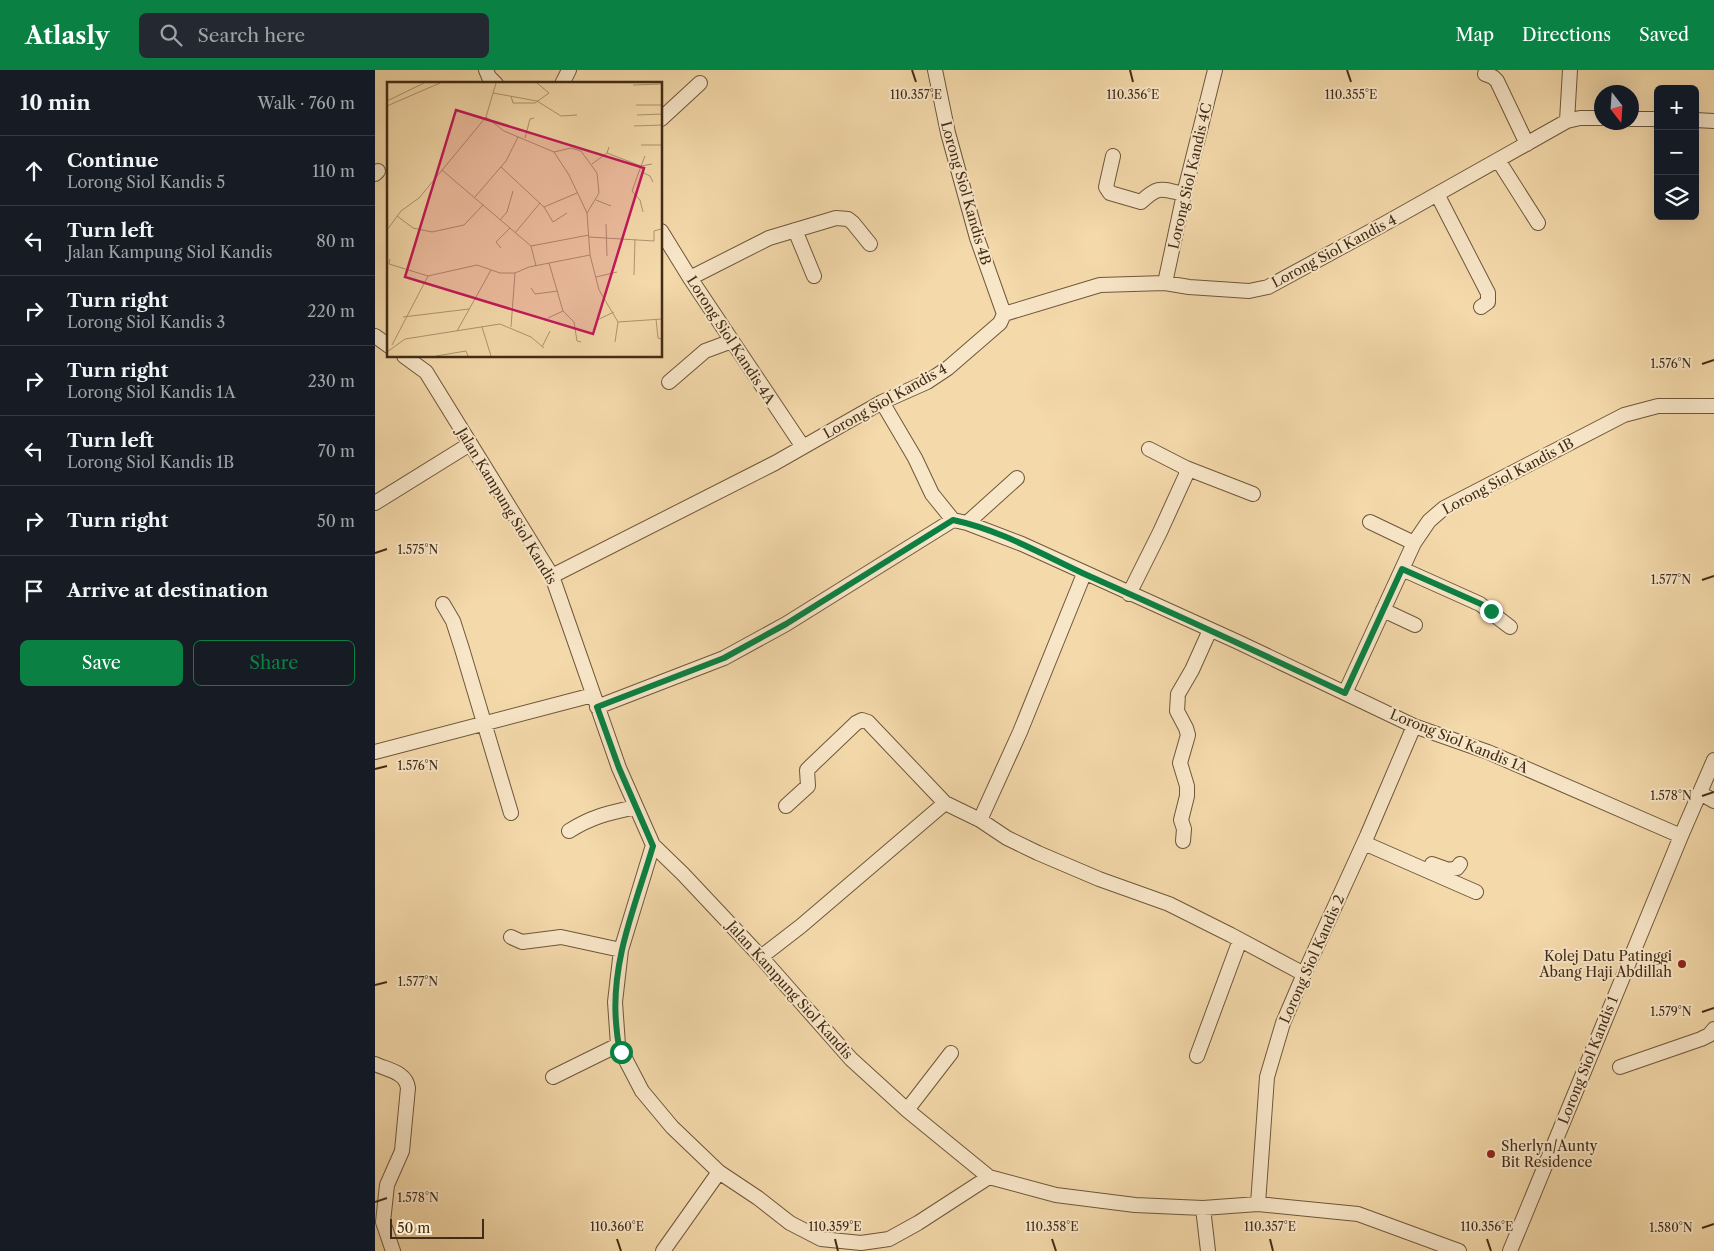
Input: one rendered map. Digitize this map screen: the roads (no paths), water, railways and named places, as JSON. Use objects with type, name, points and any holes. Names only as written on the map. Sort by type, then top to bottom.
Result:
[{"type":"street","points":[[563,82],[569,70]]},
{"type":"street","name":"Lorong Siol Kandis 4B","points":[[935,70],[948,133],[977,238],[1004,314]]},
{"type":"street","name":"Lorong Siol Kandis 4C","points":[[1165,283],[1184,194],[1215,70]]},
{"type":"street","points":[[1567,121],[1570,70]]},
{"type":"street","points":[[1485,74],[1497,82],[1527,144]]},
{"type":"street","points":[[663,117],[700,83]]},
{"type":"street","name":"Lorong Siol Kandis 4","points":[[552,576],[803,447],[882,402],[927,382],[940,374],[1000,324],[1004,314],[1100,285],[1165,283],[1249,292],[1269,287],[1567,121],[1580,118],[1594,118]]},
{"type":"street","points":[[1639,119],[1654,120]]},
{"type":"street","points":[[1699,120],[1714,120]]},
{"type":"street","points":[[1113,156],[1106,187],[1110,193],[1141,202],[1158,189],[1184,194]]},
{"type":"street","points":[[1498,160],[1538,222]]},
{"type":"street","points":[[1437,194],[1488,293],[1488,302],[1481,307]]},
{"type":"street","points":[[690,278],[769,238],[836,218],[849,219],[870,244]]},
{"type":"street","points":[[795,230],[815,276]]},
{"type":"street","name":"Lorong Siol Kandis 4A","points":[[663,234],[803,447]]},
{"type":"street","points":[[375,336],[387,345]]},
{"type":"street","points":[[669,382],[705,351],[732,341]]},
{"type":"street","name":"Jalan Kampung Siol Kandis","points":[[407,358],[426,372],[552,576],[619,768],[653,846],[683,874],[761,957],[851,1059],[907,1110],[989,1177],[1057,1195],[1135,1206],[1203,1208],[1259,1204],[1358,1214],[1459,1251]]},
{"type":"street","points":[[375,752],[485,723],[595,701],[724,658],[786,624],[953,520],[932,494],[915,458],[882,402]]},
{"type":"street","name":"Lorong Siol Kandis 1B","points":[[1345,693],[1414,543],[1429,521],[1443,508],[1624,415],[1658,406],[1714,406]]},
{"type":"street","points":[[375,503],[470,444]]},
{"type":"street","points":[[1149,449],[1186,468],[1253,494]]},
{"type":"street","points":[[1129,594],[1161,532],[1186,474],[1186,468]]},
{"type":"street","points":[[967,523],[1017,478]]},
{"type":"street","name":"Lorong Siol Kandis 1A","points":[[953,520],[967,523],[1022,544],[1414,726],[1489,752],[1681,836]]},
{"type":"street","points":[[1370,522],[1414,543]]},
{"type":"street","points":[[1402,569],[1481,604],[1510,626]]},
{"type":"street","points":[[980,820],[1019,732],[1084,574]]},
{"type":"street","points":[[443,604],[453,621],[511,813]]},
{"type":"street","points":[[1383,610],[1415,625]]},
{"type":"street","points":[[1183,841],[1184,829],[1181,820],[1187,796],[1187,786],[1180,764],[1188,735],[1187,728],[1177,710],[1178,694],[1192,670],[1210,630]]},
{"type":"street","points":[[786,806],[808,786],[807,770],[856,723],[862,720],[868,722],[945,803],[980,820],[1007,838],[1038,853],[1099,879],[1169,904],[1304,974]]},
{"type":"street","name":"Lorong Siol Kandis 2","points":[[1259,1204],[1267,1077],[1283,1023],[1414,726]]},
{"type":"street","name":"Lorong Siol Kandis 1","points":[[1510,1251],[1714,760]]},
{"type":"street","points":[[1700,793],[1714,801]]},
{"type":"street","points":[[761,957],[801,926],[945,803]]},
{"type":"street","points":[[569,831],[587,820],[636,807]]},
{"type":"street","points":[[1365,839],[1443,868],[1453,870],[1460,864]]},
{"type":"street","points":[[1365,839],[1476,892]]},
{"type":"street","points":[[653,846],[621,950],[615,1002],[618,1045],[643,1091],[672,1128],[719,1172],[758,1198],[790,1223],[821,1239],[861,1243],[889,1238],[918,1223],[989,1177]]},
{"type":"street","points":[[511,937],[522,942],[561,938],[621,950]]},
{"type":"street","points":[[1197,1056],[1239,940]]},
{"type":"street","points":[[1620,1067],[1701,1039],[1709,1035],[1714,1029]]},
{"type":"street","points":[[553,1077],[618,1045]]},
{"type":"street","points":[[907,1110],[951,1053]]},
{"type":"street","points":[[375,1064],[402,1076],[407,1081],[408,1088],[402,1151],[387,1185],[379,1221],[393,1251]]},
{"type":"street","points":[[663,1251],[719,1172]]},
{"type":"street","points":[[1203,1208],[1208,1251]]},
{"type":"place","name":"Kolej Datu Patinggi Abang Haji Abdillah","points":[[1682,964]]},
{"type":"place","name":"Sherlyn/Aunty Bit Residence","points":[[1491,1154]]}]
